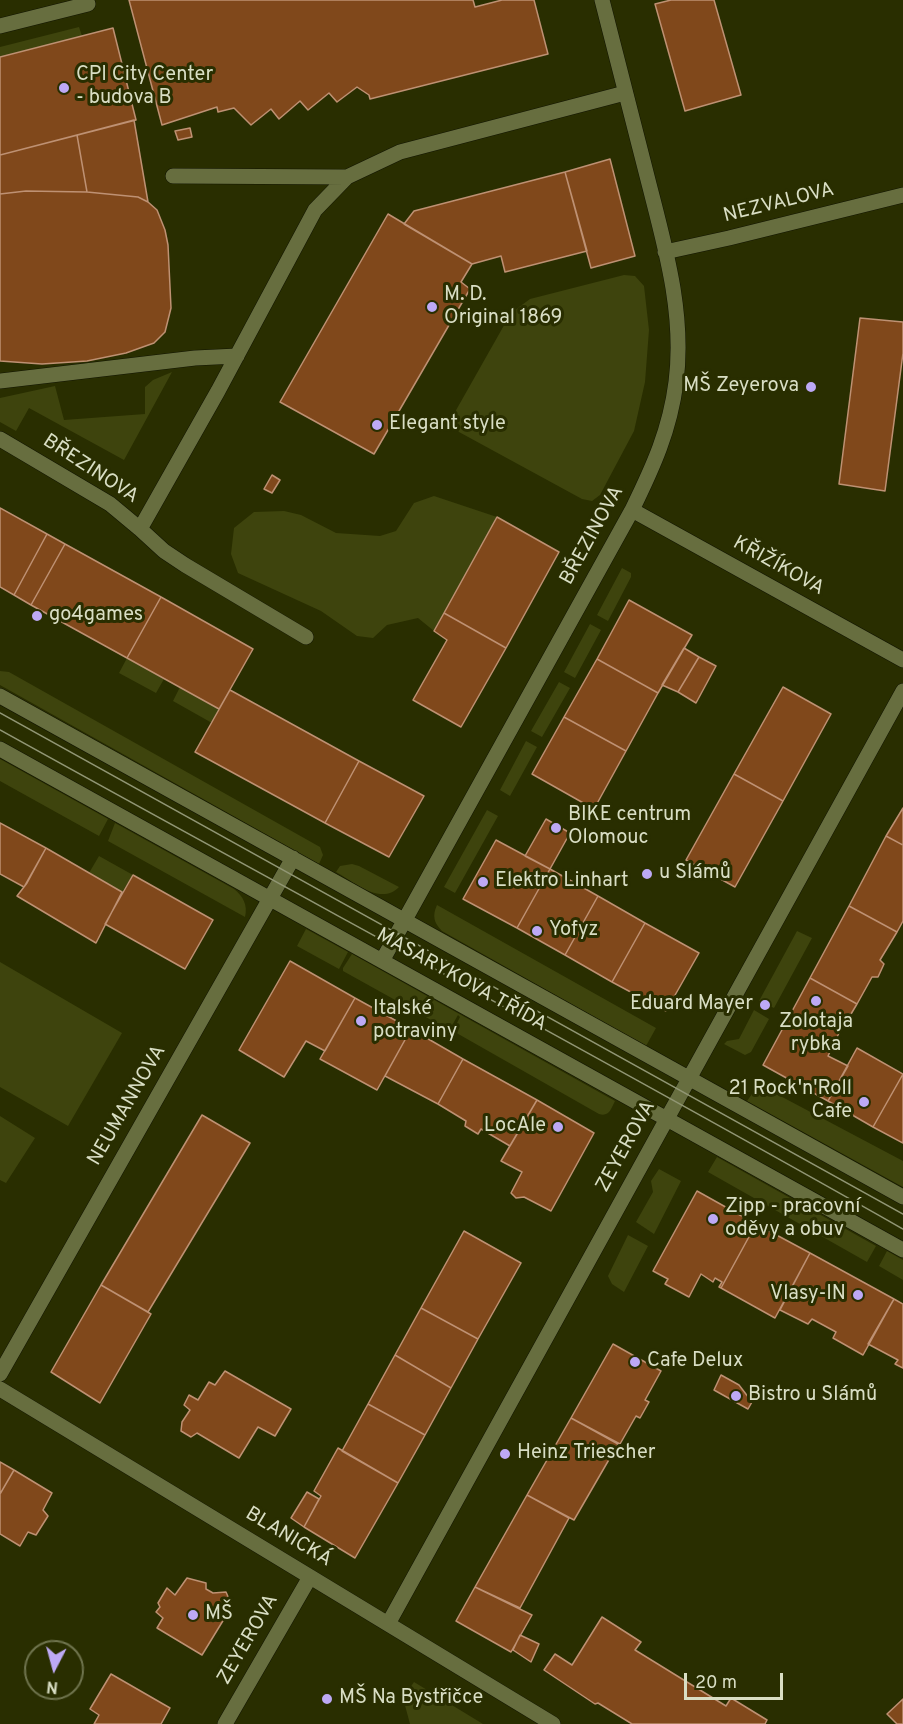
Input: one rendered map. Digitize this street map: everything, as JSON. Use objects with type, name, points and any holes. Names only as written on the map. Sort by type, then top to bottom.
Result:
[{"type":"street","name":"BŘEZINOVA","points":[[382,961],[632,510],[657,460],[668,422],[676,382],[679,343],[674,297],[666,252],[602,0]]},
{"type":"street","points":[[0,26],[88,4]]},
{"type":"street","name":"BŘEZINOVA","points":[[0,439],[110,504],[140,529],[237,356],[315,210],[347,177],[400,153],[625,93]]},
{"type":"street","name":"BŘEZINOVA","points":[[173,176],[347,177]]},
{"type":"street","name":"NEZVALOVA","points":[[666,252],[903,195]]},
{"type":"street","points":[[0,381],[195,358],[237,356]]},
{"type":"street","name":"KŘIŽÍKOVA","points":[[632,510],[903,660]]},
{"type":"street","points":[[140,529],[164,552],[185,566],[306,637]]},
{"type":"street","name":"ZEYEROVA","points":[[388,1624],[903,691]]},
{"type":"street","name":"MASARYKOVA TŘÍDA","points":[[0,696],[903,1197]]},
{"type":"street","name":"MASARYKOVA TŘÍDA","points":[[0,748],[903,1250]]},
{"type":"street","name":"NEUMANNOVA","points":[[0,1374],[293,858]]},
{"type":"street","name":"BLANICKÁ","points":[[0,1389],[553,1724]]},
{"type":"street","name":"ZEYEROVA","points":[[225,1724],[310,1577]]},
{"type":"green space","points":[[79,27],[82,36],[0,57],[0,47]]},
{"type":"green space","points":[[624,275],[635,276],[644,286],[649,330],[645,382],[634,431],[600,495],[592,501],[582,499],[459,432],[452,423],[455,412],[511,313],[530,299]]},
{"type":"green space","points":[[172,372],[124,460],[29,408],[16,431],[0,422],[0,398],[55,386],[64,420],[145,414],[145,387],[153,380]]},
{"type":"green space","points":[[434,496],[497,517],[434,631],[418,618],[387,625],[373,638],[357,636],[321,611],[238,573],[231,554],[234,528],[254,512],[284,511],[301,515],[336,533],[380,536],[396,531],[414,503]]},
{"type":"green space","points":[[622,568],[631,573],[631,577],[608,621],[597,615]]},
{"type":"green space","points":[[590,624],[601,630],[575,678],[564,672]]},
{"type":"green space","points":[[127,658],[164,679],[156,693],[119,673]]},
{"type":"green space","points":[[0,671],[9,672],[320,847],[323,855],[319,864],[0,685]]},
{"type":"green space","points":[[559,682],[570,688],[542,737],[531,731]]},
{"type":"green space","points":[[180,687],[219,709],[212,723],[173,701]]},
{"type":"green space","points":[[526,741],[537,747],[510,796],[500,790]]},
{"type":"green space","points":[[0,759],[108,819],[99,836],[0,781]]},
{"type":"green space","points":[[487,810],[498,816],[455,893],[444,887]]},
{"type":"green space","points":[[115,823],[234,889],[244,901],[245,917],[108,841]]},
{"type":"green space","points":[[99,856],[133,875],[122,892],[89,873]]},
{"type":"green space","points":[[352,864],[399,887],[392,892],[376,893],[336,872],[340,866]]},
{"type":"green space","points":[[437,905],[656,1028],[646,1046],[442,931],[435,919]]},
{"type":"green space","points":[[306,929],[348,952],[339,969],[297,946]]},
{"type":"green space","points":[[797,931],[812,938],[774,1008],[759,1001]]},
{"type":"green space","points":[[352,954],[615,1101],[611,1109],[605,1114],[599,1114],[453,1031],[460,1017],[458,1015],[451,1031],[343,971]]},
{"type":"green space","points":[[0,962],[122,1033],[68,1126],[0,1087]]},
{"type":"green space","points":[[754,1010],[769,1019],[751,1052],[745,1055],[724,1044],[727,1041],[739,1039]]},
{"type":"green space","points":[[760,1088],[769,1090],[903,1161],[903,1187],[747,1101]]},
{"type":"green space","points":[[0,1116],[35,1138],[6,1183],[0,1180]]},
{"type":"green space","points":[[717,1157],[876,1246],[867,1262],[708,1172]]},
{"type":"green space","points":[[659,1169],[681,1181],[654,1234],[636,1222],[653,1192],[651,1181]]},
{"type":"green space","points":[[628,1235],[648,1246],[624,1292],[612,1284],[608,1276]]},
{"type":"green space","points":[[887,1251],[903,1260],[903,1280],[879,1266]]},
{"type":"green space","points":[[414,1682],[483,1724],[410,1724],[403,1698]]},
{"type":"building","points":[[129,0],[473,0],[475,7],[502,0],[534,0],[548,54],[370,99],[369,95],[357,87],[337,102],[329,93],[308,110],[300,101],[279,119],[271,109],[251,125],[234,108],[218,112],[217,107],[162,125]]},
{"type":"building","points":[[671,0],[714,0],[741,95],[685,111],[655,4]]},
{"type":"building","name":"CPI City Center - budova B","points":[[113,28],[136,120],[0,155],[0,57]]},
{"type":"building","points":[[134,120],[148,202],[138,197],[87,192],[77,135]]},
{"type":"building","points":[[190,128],[192,137],[178,140],[175,131]]},
{"type":"building","points":[[77,135],[87,192],[26,191],[0,194],[0,155]]},
{"type":"building","points":[[610,159],[635,256],[591,268],[565,172]]},
{"type":"building","points":[[565,172],[587,251],[505,272],[501,256],[472,264],[404,224],[414,211]]},
{"type":"building","points":[[26,191],[87,192],[138,197],[157,210],[168,245],[171,308],[165,332],[154,343],[126,353],[87,361],[42,364],[0,361],[0,194]]},
{"type":"building","points":[[388,214],[472,264],[461,282],[470,289],[374,454],[280,402]]},
{"type":"building","points":[[860,318],[903,322],[903,353],[885,491],[839,484]]},
{"type":"building","points":[[272,475],[280,480],[272,493],[264,489]]},
{"type":"building","points":[[0,508],[47,534],[14,595],[0,587]]},
{"type":"building","points":[[497,517],[559,552],[506,648],[444,613]]},
{"type":"building","points":[[47,534],[65,544],[31,605],[14,595]]},
{"type":"building","points":[[65,544],[161,597],[127,658],[31,605]]},
{"type":"building","points":[[161,597],[253,649],[219,709],[127,658]]},
{"type":"building","points":[[629,600],[692,635],[658,693],[597,659]]},
{"type":"building","points":[[444,613],[506,648],[461,727],[413,700],[447,640],[434,631]]},
{"type":"building","points":[[684,648],[699,657],[678,692],[662,685]]},
{"type":"building","points":[[699,657],[716,666],[696,703],[678,692]]},
{"type":"building","points":[[597,659],[658,693],[626,751],[564,717]]},
{"type":"building","points":[[783,687],[831,714],[783,801],[734,774]]},
{"type":"building","points":[[230,690],[359,761],[325,823],[195,752]]},
{"type":"building","points":[[564,717],[626,751],[594,809],[532,774]]},
{"type":"building","points":[[359,761],[424,796],[389,857],[325,823]]},
{"type":"building","points":[[734,774],[783,801],[735,887],[686,860]]},
{"type":"building","points":[[903,808],[903,845],[886,836]]},
{"type":"building","points":[[546,819],[570,833],[550,869],[525,856]]},
{"type":"building","points":[[0,823],[46,848],[24,887],[0,874]]},
{"type":"building","points":[[886,836],[903,845],[903,921],[897,932],[849,906]]},
{"type":"building","points":[[496,840],[550,869],[517,928],[463,899]]},
{"type":"building","points":[[46,848],[122,892],[96,943],[17,896],[27,883]]},
{"type":"building","points":[[550,869],[598,896],[565,955],[517,928]]},
{"type":"building","points":[[133,875],[213,920],[185,969],[105,924]]},
{"type":"building","points":[[598,896],[645,923],[612,982],[565,955]]},
{"type":"building","points":[[849,906],[897,932],[880,960],[884,964],[878,977],[872,977],[857,1004],[810,978]]},
{"type":"building","points":[[645,923],[699,953],[666,1011],[612,982]]},
{"type":"building","points":[[290,961],[355,998],[325,1051],[306,1041],[284,1077],[239,1050]]},
{"type":"building","points":[[810,978],[857,1004],[851,1014],[848,1014],[828,1056],[848,1066],[828,1101],[763,1065]]},
{"type":"building","points":[[355,998],[411,1029],[377,1090],[320,1059]]},
{"type":"building","points":[[411,1029],[463,1059],[438,1104],[385,1076]]},
{"type":"building","points":[[857,1048],[903,1074],[873,1127],[828,1101]]},
{"type":"building","points":[[463,1059],[537,1100],[510,1146],[481,1129],[478,1134],[465,1126],[466,1121],[438,1104]]},
{"type":"building","points":[[903,1074],[903,1143],[873,1127]]},
{"type":"building","points":[[537,1100],[594,1133],[551,1211],[524,1197],[516,1198],[511,1193],[522,1172],[501,1161]]},
{"type":"building","points":[[202,1115],[250,1143],[148,1312],[101,1285]]},
{"type":"building","points":[[697,1191],[756,1224],[721,1288],[719,1287],[722,1282],[715,1278],[713,1282],[701,1274],[689,1297],[665,1284],[668,1279],[653,1271]]},
{"type":"building","points":[[756,1224],[810,1253],[775,1318],[721,1288]]},
{"type":"building","points":[[464,1231],[521,1263],[478,1339],[421,1308]]},
{"type":"building","points":[[810,1253],[894,1299],[863,1355],[833,1338],[836,1332],[812,1319],[808,1324],[780,1310]]},
{"type":"building","points":[[101,1285],[151,1314],[100,1403],[51,1372]]},
{"type":"building","points":[[894,1299],[903,1304],[903,1368],[895,1364],[898,1360],[868,1344]]},
{"type":"building","points":[[421,1308],[478,1339],[451,1388],[395,1355]]},
{"type":"building","points":[[613,1344],[661,1371],[645,1400],[649,1402],[640,1418],[636,1416],[620,1444],[571,1418]]},
{"type":"building","points":[[395,1355],[451,1388],[425,1435],[368,1404]]},
{"type":"building","points":[[225,1371],[291,1409],[275,1436],[258,1427],[239,1458],[197,1433],[191,1437],[181,1431],[182,1422],[190,1410],[184,1405],[189,1395],[198,1400],[209,1382],[215,1385]]},
{"type":"building","name":"Bistro u Slámů","points":[[721,1375],[739,1385],[752,1402],[748,1409],[714,1390]]},
{"type":"building","points":[[368,1404],[425,1435],[398,1483],[342,1451]]},
{"type":"building","points":[[571,1418],[618,1444],[574,1520],[527,1495]]},
{"type":"building","points":[[338,1448],[398,1483],[355,1558],[304,1527],[321,1496],[314,1491]]},
{"type":"building","points":[[0,1462],[14,1470],[0,1494]]},
{"type":"building","points":[[14,1470],[52,1493],[43,1510],[48,1516],[36,1535],[28,1532],[20,1546],[0,1534],[0,1494]]},
{"type":"building","points":[[307,1492],[319,1499],[304,1527],[291,1518]]},
{"type":"building","points":[[527,1495],[569,1518],[520,1608],[475,1587]]},
{"type":"building","name":"MŠ","points":[[187,1578],[206,1583],[206,1589],[213,1593],[226,1592],[232,1606],[202,1655],[157,1628],[163,1618],[156,1612],[160,1607],[158,1603],[167,1588],[175,1595]]},
{"type":"building","points":[[475,1587],[532,1615],[511,1652],[456,1621]]},
{"type":"building","points":[[602,1617],[641,1642],[635,1650],[726,1706],[731,1698],[767,1720],[765,1724],[632,1724],[598,1703],[595,1704],[544,1670],[555,1654],[572,1665]]},
{"type":"building","points":[[520,1635],[539,1644],[531,1662],[513,1650]]},
{"type":"building","points":[[111,1674],[170,1708],[161,1724],[94,1724],[99,1715],[90,1709]]},
{"type":"building","points":[[903,1699],[903,1724],[897,1724],[887,1714]]},
{"type":"tram line","points":[[0,713],[903,1214]]},
{"type":"tram line","points":[[0,730],[565,1040],[903,1229]]},
{"type":"place","name":"CPI City Center - budova B","points":[[64,88]]},
{"type":"place","name":"M. D. Original 1869","points":[[432,307]]},
{"type":"place","name":"MŠ Zeyerova","points":[[811,387]]},
{"type":"place","name":"Elegant style","points":[[377,425]]},
{"type":"place","name":"go4games","points":[[37,616]]},
{"type":"place","name":"BIKE centrum Olomouc","points":[[556,828]]},
{"type":"place","name":"u Slámů","points":[[647,874]]},
{"type":"place","name":"Elektro Linhart","points":[[483,882]]},
{"type":"place","name":"Yofyz","points":[[537,931]]},
{"type":"place","name":"Zolotaja rybka","points":[[816,1001]]},
{"type":"place","name":"Eduard Mayer","points":[[765,1005]]},
{"type":"place","name":"Italské potraviny","points":[[361,1021]]},
{"type":"place","name":"21 Rock'n'Roll Cafe","points":[[864,1102]]},
{"type":"place","name":"LocAle","points":[[558,1127]]},
{"type":"place","name":"Zipp - pracovní oděvy a obuv","points":[[713,1219]]},
{"type":"place","name":"Vlasy-IN","points":[[858,1295]]},
{"type":"place","name":"Cafe Delux","points":[[635,1362]]},
{"type":"place","name":"Bistro u Slámů","points":[[736,1396]]},
{"type":"place","name":"Heinz Triescher","points":[[505,1454]]},
{"type":"place","name":"MŠ","points":[[193,1615]]},
{"type":"place","name":"MŠ Na Bystřičce","points":[[327,1699]]}]
